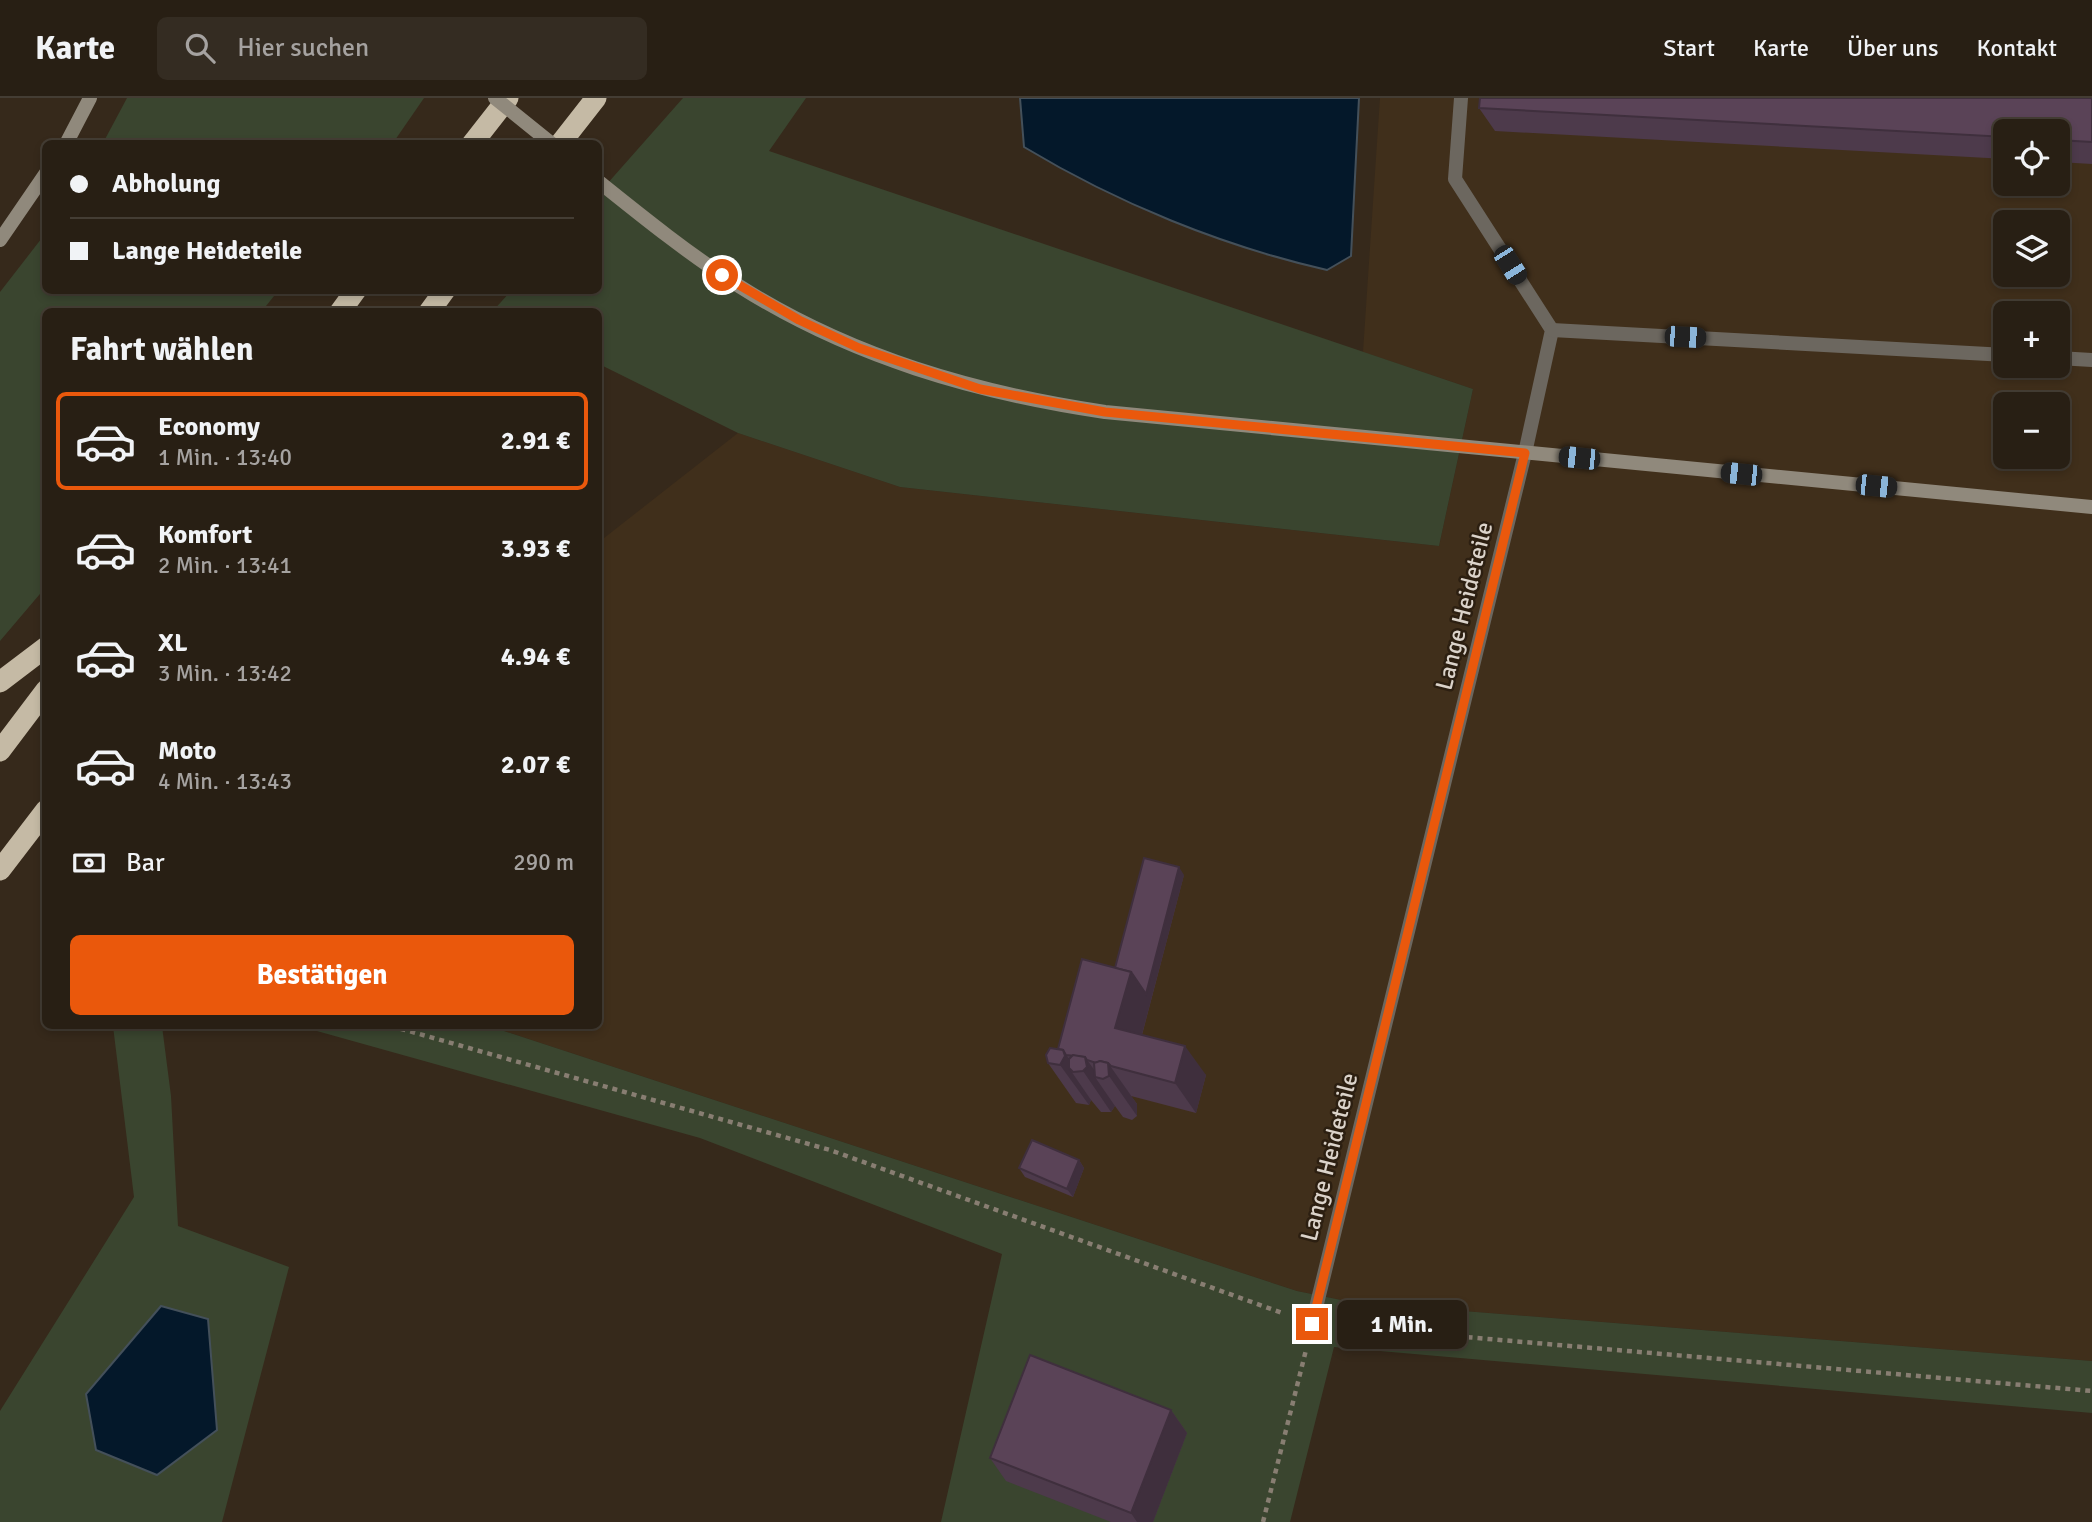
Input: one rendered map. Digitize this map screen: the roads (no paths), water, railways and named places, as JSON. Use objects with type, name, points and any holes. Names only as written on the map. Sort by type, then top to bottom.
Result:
[{"type":"highway","points":[[475,140],[508,98]]},
{"type":"highway","points":[[563,140],[596,98]]},
{"type":"highway","points":[[0,682],[42,650]]},
{"type":"highway","points":[[0,751],[42,695]]},
{"type":"highway","points":[[0,870],[42,815]]},
{"type":"street","points":[[68,140],[90,98]]},
{"type":"street","points":[[495,98],[547,140]]},
{"type":"street","points":[[1461,98],[1455,179],[1552,330],[1993,354]]},
{"type":"street","points":[[0,240],[42,179]]},
{"type":"street","points":[[602,184],[696,257],[799,320],[895,362],[980,389],[1105,412],[2092,508]]},
{"type":"street","name":"Lange Heideteile","points":[[1312,1324],[1525,453],[1552,330]]},
{"type":"street","points":[[2070,359],[2092,360]]},
{"type":"water","points":[[1020,98],[1359,98],[1351,256],[1327,270],[1248,249],[1133,204],[1024,147]]},
{"type":"water","points":[[161,1306],[208,1319],[217,1430],[157,1475],[96,1450],[86,1394]]}]
